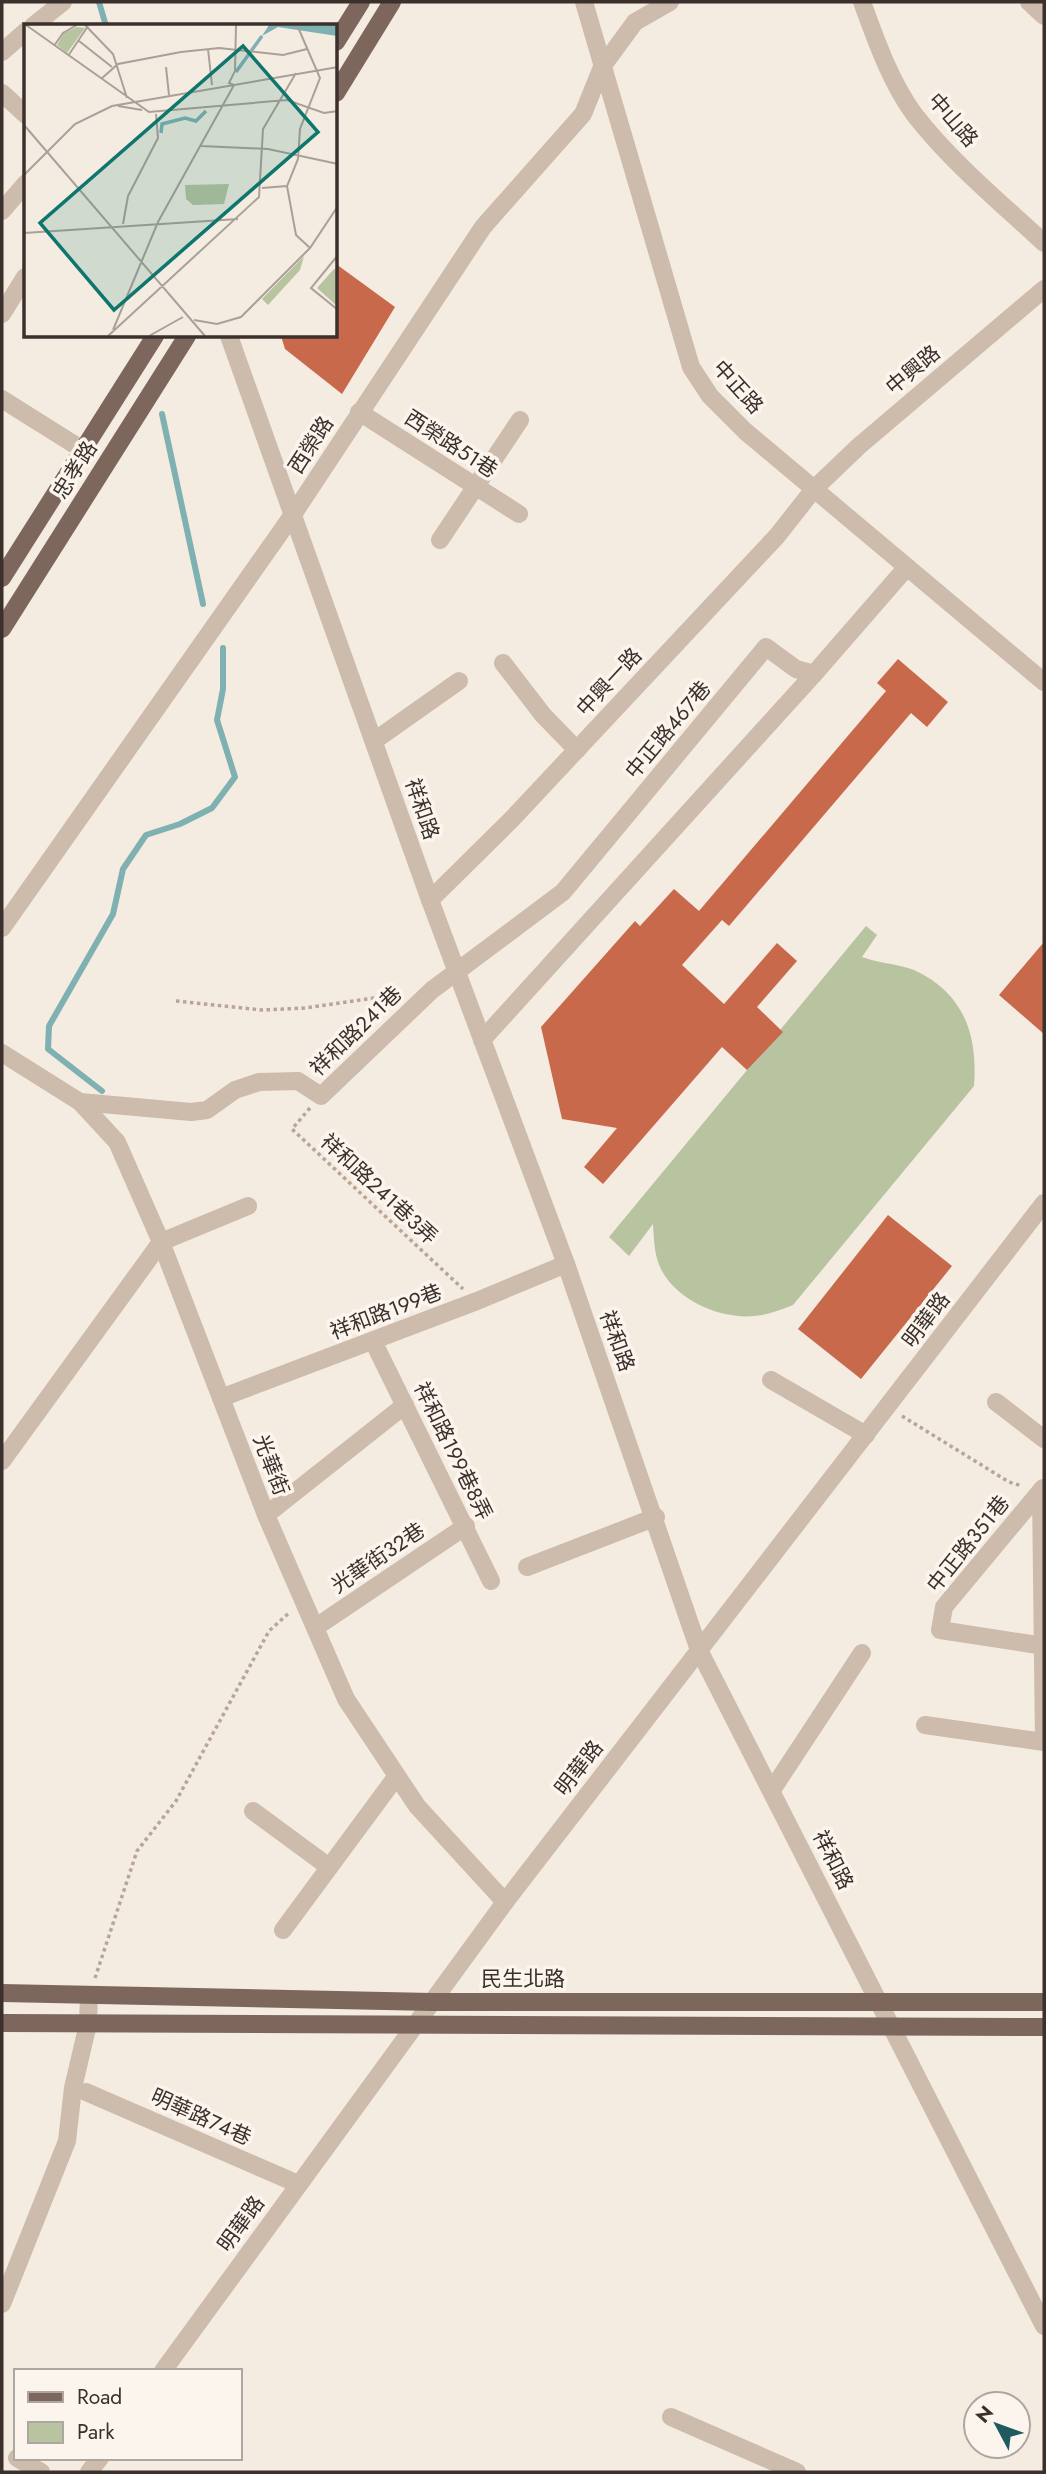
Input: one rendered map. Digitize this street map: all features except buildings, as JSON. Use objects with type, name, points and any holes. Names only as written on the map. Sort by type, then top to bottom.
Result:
[{"type":"main road","points":[[338,39],[361,2]]},
{"type":"main road","points":[[338,85],[343,66],[392,2]]},
{"type":"main road","name":"忠孝路","points":[[2,578],[154,338]]},
{"type":"main road","name":"忠孝路","points":[[2,629],[186,338]]},
{"type":"main road","name":"民生北路","points":[[2,1993],[432,2001],[1044,2002]]},
{"type":"main road","points":[[2,2023],[1044,2027]]},
{"type":"street","name":"中正路","points":[[584,2],[691,367],[710,396],[814,489],[1044,682]]},
{"type":"street","name":"西榮路","points":[[2,928],[294,513],[483,226],[583,114],[602,67],[635,22],[670,2]]},
{"type":"street","name":"中山路","points":[[862,2],[882,56],[913,112],[945,150],[1044,243]]},
{"type":"street","points":[[1029,2],[1044,16]]},
{"type":"street","points":[[35,24],[59,3]]},
{"type":"street","points":[[2,51],[24,33]]},
{"type":"street","points":[[2,93],[24,113]]},
{"type":"street","points":[[2,211],[24,185]]},
{"type":"street","points":[[2,314],[24,280]]},
{"type":"street","name":"中興路","points":[[814,489],[859,446],[1044,289]]},
{"type":"street","name":"祥和路","points":[[230,338],[430,900],[566,1264],[656,1517],[699,1650],[1044,2326]]},
{"type":"street","points":[[2,399],[83,450]]},
{"type":"street","name":"西榮路51巷","points":[[359,412],[519,514]]},
{"type":"street","points":[[440,540],[520,420]]},
{"type":"street","name":"中興一路","points":[[430,900],[577,750],[778,536],[814,489]]},
{"type":"street","points":[[482,1040],[814,674],[907,567]]},
{"type":"street","name":"中正路467巷","points":[[456,970],[479,956],[563,892],[766,647],[796,669],[814,674]]},
{"type":"street","points":[[503,663],[543,715],[577,750]]},
{"type":"street","points":[[374,741],[458,681]]},
{"type":"street","name":"祥和路241巷","points":[[80,1102],[191,1112],[207,1110],[235,1090],[259,1082],[298,1081],[321,1096],[456,970]]},
{"type":"street","name":"光華街","points":[[2,1053],[80,1102],[117,1142],[161,1242],[266,1516],[346,1699],[417,1806],[505,1902]]},
{"type":"street","name":"明華路","points":[[164,2369],[505,1902],[1044,1203]]},
{"type":"street","points":[[2,1461],[161,1242],[248,1206]]},
{"type":"street","name":"祥和路199巷","points":[[221,1398],[477,1301],[566,1264]]},
{"type":"street","name":"祥和路199巷8弄","points":[[373,1341],[491,1581]]},
{"type":"street","points":[[771,1380],[866,1435]]},
{"type":"street","points":[[996,1402],[1044,1439]]},
{"type":"street","points":[[266,1516],[405,1405]]},
{"type":"street","points":[[925,1725],[1044,1742],[1043,1489]]},
{"type":"street","name":"中正路351巷","points":[[1043,1489],[944,1607],[940,1630],[1044,1646]]},
{"type":"street","points":[[527,1567],[656,1517]]},
{"type":"street","name":"光華街32巷","points":[[316,1627],[466,1526]]},
{"type":"street","points":[[772,1790],[862,1653]]},
{"type":"street","points":[[283,1930],[396,1777]]},
{"type":"street","points":[[253,1811],[329,1867]]},
{"type":"street","points":[[2,2304],[67,2141],[73,2088],[88,2024],[89,1996]]},
{"type":"street","name":"明華路74巷","points":[[86,2092],[298,2184]]},
{"type":"street","points":[[671,2417],[797,2472]]},
{"type":"street","points":[[20,2460],[41,2472]]},
{"type":"path","points":[[176,1001],[262,1010],[305,1008],[432,990]]},
{"type":"path","name":"祥和路241巷3弄","points":[[321,1096],[292,1129],[477,1301]]},
{"type":"path","points":[[888,1407],[1009,1482],[1043,1489]]},
{"type":"path","points":[[89,1996],[136,1851],[176,1801],[269,1632],[304,1599]]},
{"type":"green space","points":[[866,926],[877,935],[862,957],[914,970],[931,979],[956,1003],[970,1033],[975,1067],[974,1086],[793,1305],[766,1314],[748,1316],[704,1307],[678,1290],[660,1267],[653,1224],[629,1256],[609,1237]]},
{"type":"waterway","points":[[99,2],[105,24]]},
{"type":"waterway","points":[[162,414],[203,604]]},
{"type":"waterway","points":[[102,1091],[48,1049],[49,1026],[113,914],[123,869],[146,835],[180,824],[212,808],[235,777],[217,720],[223,689],[223,648]]}]
